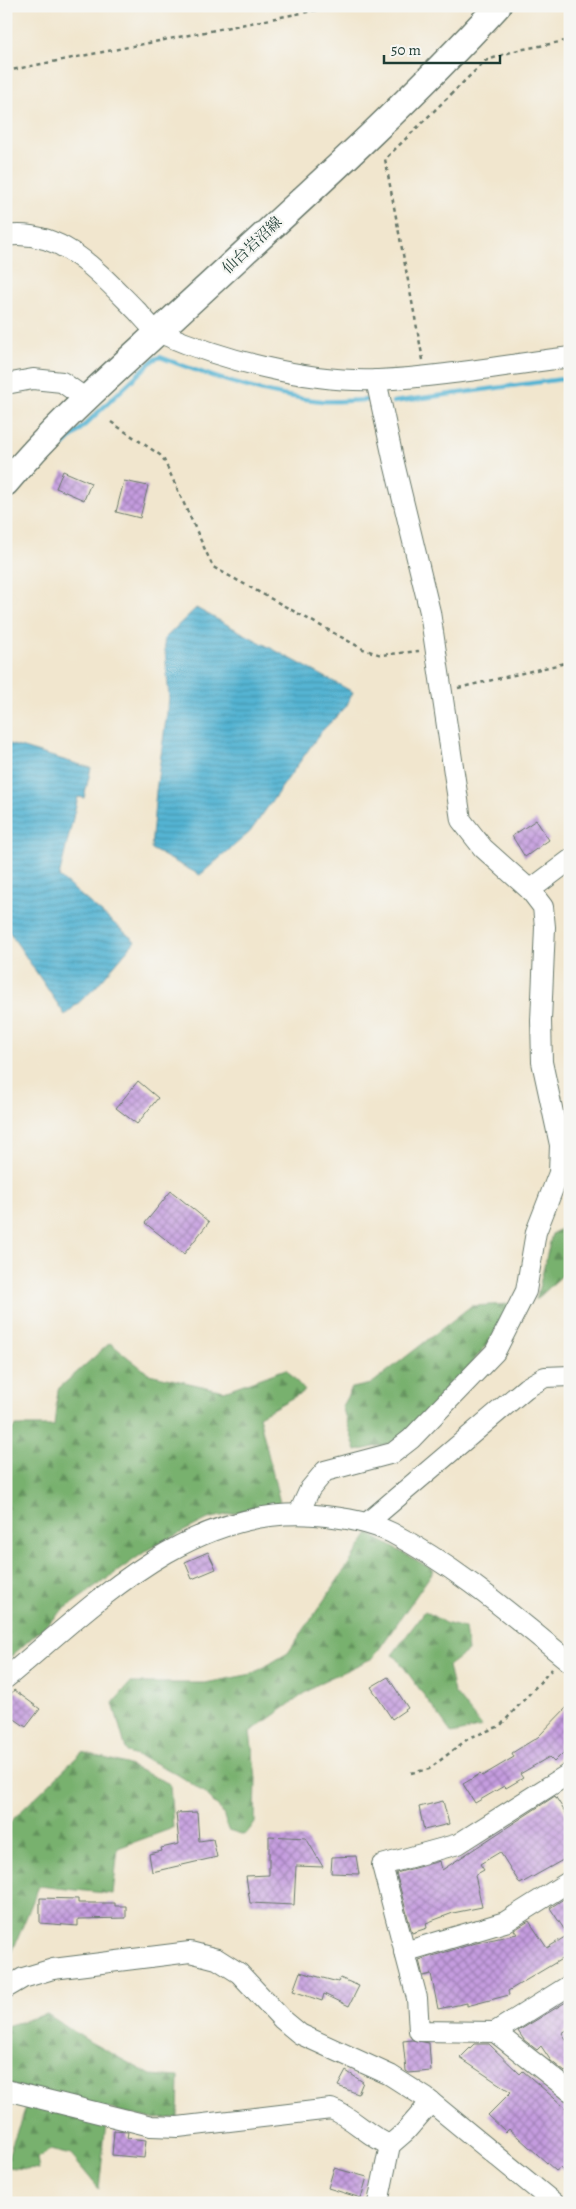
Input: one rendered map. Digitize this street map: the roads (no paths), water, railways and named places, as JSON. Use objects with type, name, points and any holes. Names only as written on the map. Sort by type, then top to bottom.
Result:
[{"type":"main road","name":"仙台岩沼線","points":[[6,483],[86,399],[440,69],[498,6]]},
{"type":"street","points":[[6,236],[18,234],[55,242],[87,261],[158,332],[226,356],[281,371],[326,378],[376,380],[426,376],[570,357]]},
{"type":"street","points":[[6,384],[33,379],[62,382],[86,399]]},
{"type":"street","points":[[299,1513],[310,1489],[325,1471],[393,1453],[412,1439],[495,1352],[526,1291],[536,1232],[560,1173],[560,1145],[542,1062],[541,1021],[545,943],[543,907],[530,890],[483,848],[461,820],[430,612],[376,380]]},
{"type":"street","points":[[530,890],[570,860]]},
{"type":"street","points":[[367,1524],[526,1388],[545,1377],[570,1376]]},
{"type":"street","points":[[6,1678],[111,1591],[176,1546],[200,1535],[247,1520],[299,1513],[337,1516],[391,1533],[461,1576],[567,1659]]},
{"type":"street","points":[[570,1773],[458,1844],[382,1865],[417,1998],[419,2031],[495,2032],[570,1985]]},
{"type":"street","points":[[404,1952],[505,1922],[570,1881]]},
{"type":"street","points":[[6,1988],[23,1978],[53,1969],[190,1952],[217,1959],[239,1973],[282,2019],[300,2034],[390,2075],[431,2102],[554,2203]]},
{"type":"street","points":[[495,2032],[569,2089]]},
{"type":"street","points":[[6,2090],[151,2126],[178,2127],[331,2109],[344,2114],[374,2137],[390,2145]]},
{"type":"street","points":[[378,2203],[390,2145],[405,2132],[431,2102]]},
{"type":"water","points":[[196,608],[353,692],[346,707],[321,732],[250,832],[200,875],[151,849],[156,791],[169,698],[164,639]]},
{"type":"water","points":[[6,743],[91,768],[84,798],[78,797],[59,877],[135,941],[95,988],[65,1015],[6,927]]},
{"type":"waterway","points":[[6,500],[153,360],[160,357],[199,372],[280,395],[322,401],[367,400]]},
{"type":"waterway","points":[[393,402],[570,378]]}]
